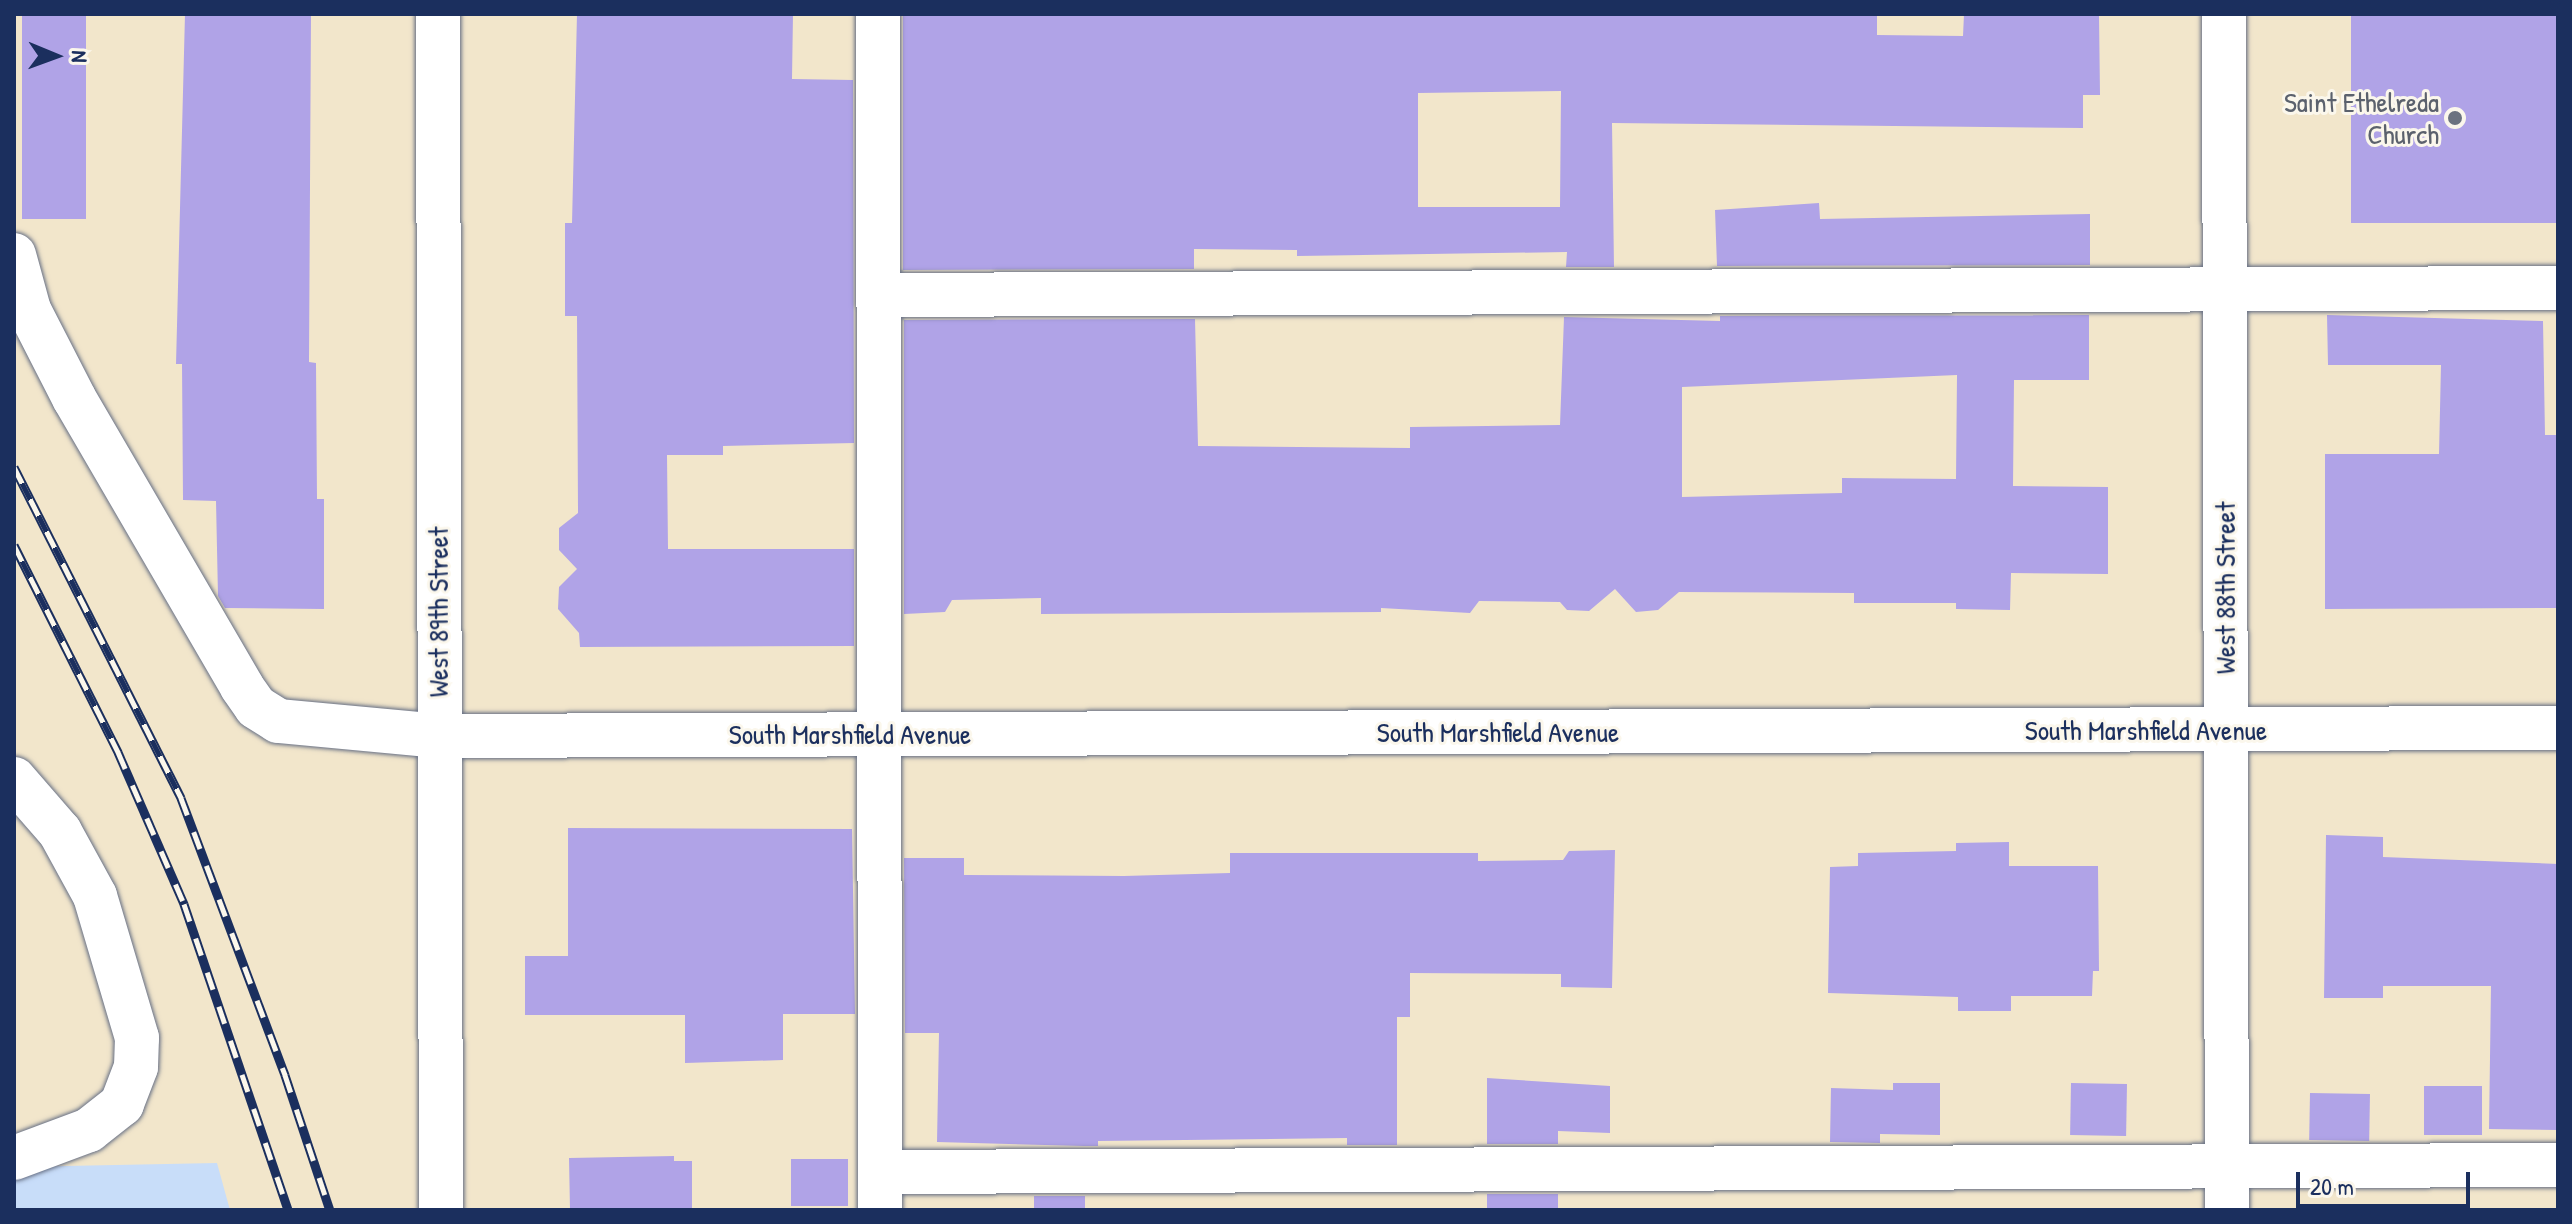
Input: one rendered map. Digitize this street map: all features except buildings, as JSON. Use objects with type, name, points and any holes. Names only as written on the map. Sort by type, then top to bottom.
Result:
[{"type":"street","name":"West 89th Street","points":[[438,14],[441,1210]]},
{"type":"street","points":[[878,14],[880,1191],[2227,1189],[2558,1165]]},
{"type":"street","name":"West 88th Street","points":[[2224,14],[2227,1189]]},
{"type":"street","name":"South Marshfield Avenue","points":[[14,255],[29,310],[74,398],[256,707],[278,721],[439,736],[2558,728]]},
{"type":"street","points":[[878,295],[2558,288]]},
{"type":"street","points":[[14,779],[60,832],[95,896],[137,1038],[136,1067],[122,1104],[89,1130],[14,1158]]},
{"type":"shaded area","points":[[217,1163],[230,1210],[14,1210],[14,1167]]},
{"type":"railway","points":[[14,467],[181,798],[285,1075],[330,1210]]},
{"type":"railway","points":[[14,545],[118,752],[184,904],[288,1210]]},
{"type":"place","name":"Saint Ethelreda Church","points":[[2455,118]]}]
